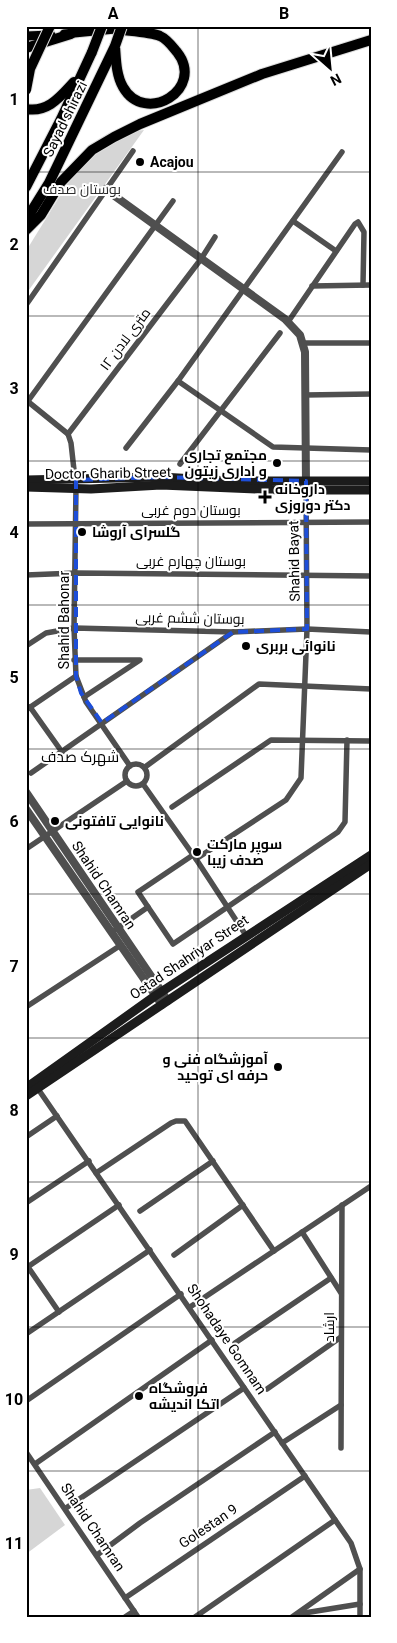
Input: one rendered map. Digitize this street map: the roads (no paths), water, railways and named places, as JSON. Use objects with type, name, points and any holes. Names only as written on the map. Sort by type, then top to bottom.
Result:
[{"type":"highway","points":[[26,90],[30,69],[50,26]]},
{"type":"highway","name":"Sayad shirazi","points":[[26,187],[82,74],[102,26]]},
{"type":"highway","points":[[115,46],[122,86],[134,98],[152,104],[163,102],[175,94],[182,84],[184,66],[181,57],[166,40],[160,36],[118,27]]},
{"type":"highway","name":"Sayad shirazi","points":[[26,220],[49,183],[115,46],[118,27]]},
{"type":"highway","points":[[26,48],[71,34]]},
{"type":"highway","points":[[26,230],[41,216],[62,182],[92,150],[114,136],[262,74],[371,40]]},
{"type":"highway","points":[[26,109],[35,111],[57,101],[82,74]]},
{"type":"main road","points":[[26,36],[71,34],[118,27],[146,26]]},
{"type":"main road","name":"Doctor Gharib Street","points":[[26,487],[161,477],[371,490]]},
{"type":"main road","name":"Doctor Gharib Street","points":[[26,480],[76,484]]},
{"type":"main road","name":"Doctor Gharib Street","points":[[306,485],[371,481]]},
{"type":"main road","name":"Ostad Shahriyar Street","points":[[26,1096],[33,1086],[158,994],[371,855]]},
{"type":"main road","name":"Ostad Shahriyar Street","points":[[33,1086],[165,1003],[369,866]]},
{"type":"main road","points":[[258,927],[254,934],[257,938],[261,938]]},
{"type":"main road","points":[[236,943],[242,943],[244,946],[241,951]]},
{"type":"street","points":[[26,304],[133,151]]},
{"type":"street","points":[[126,448],[178,381],[342,152]]},
{"type":"street","points":[[105,189],[288,322],[304,343],[371,343]]},
{"type":"street","points":[[68,434],[27,401],[173,201]]},
{"type":"street","points":[[293,220],[336,251]]},
{"type":"street","points":[[288,322],[358,222],[364,232],[363,285]]},
{"type":"street","name":"۱۲ متری لادن","points":[[68,434],[216,237]]},
{"type":"street","points":[[312,286],[371,285]]},
{"type":"street","points":[[180,464],[280,333]]},
{"type":"street","name":"Shahid Bayat","points":[[148,907],[138,892],[290,796],[302,774],[307,629],[304,343]]},
{"type":"street","points":[[178,381],[273,447],[371,450]]},
{"type":"street","points":[[305,394],[371,394]]},
{"type":"street","name":"Shahid Bahonar","points":[[68,434],[74,453],[76,484],[74,628],[76,676],[84,697],[130,766]]},
{"type":"street","name":"بوستان دوم غربی","points":[[26,524],[371,522]]},
{"type":"street","name":"بوستان چهارم غربی","points":[[26,575],[76,572],[371,576]]},
{"type":"street","name":"بوستان ششم غربی","points":[[26,646],[46,633],[74,628],[233,632],[307,629],[371,632]]},
{"type":"street","points":[[31,773],[233,632]]},
{"type":"street","points":[[74,660],[140,660],[84,697]]},
{"type":"street","points":[[62,752],[28,709],[76,676]]},
{"type":"street","points":[[145,767],[256,685],[371,689]]},
{"type":"street","points":[[172,807],[268,741],[303,739],[371,740]]},
{"type":"street","points":[[115,930],[148,907],[173,944],[342,828],[345,822],[347,740]]},
{"type":"street","points":[[139,764],[145,767],[148,774],[143,784],[136,786],[127,781],[126,771],[130,766],[139,764]]},
{"type":"street","points":[[26,849],[54,832],[127,781]]},
{"type":"street","points":[[143,784],[195,857],[251,944]]},
{"type":"street","name":"Shahid Chamran","points":[[26,792],[54,832],[115,930],[158,994]]},
{"type":"street","name":"Shahid Chamran","points":[[26,809],[115,930],[120,945],[158,994]]},
{"type":"street","points":[[26,1007],[120,945]]},
{"type":"street","points":[[158,994],[165,1003]]},
{"type":"street","name":"Shohadaye Gomnam","points":[[33,1086],[57,1116],[181,1294],[351,1543],[360,1569],[360,1617]]},
{"type":"street","points":[[26,1137],[57,1116]]},
{"type":"street","points":[[96,1173],[171,1123],[181,1120],[188,1124],[274,1251]]},
{"type":"street","points":[[26,1203],[88,1161]]},
{"type":"street","points":[[140,1211],[213,1161]]},
{"type":"street","points":[[190,1307],[371,1186]]},
{"type":"street","points":[[59,1312],[27,1268],[118,1204]]},
{"type":"street","points":[[174,1254],[243,1205]]},
{"type":"street","name":"ارشاد","points":[[341,1448],[342,1205]]},
{"type":"street","points":[[302,1232],[341,1293]]},
{"type":"street","points":[[26,1334],[150,1250]]},
{"type":"street","points":[[235,1343],[331,1278]]},
{"type":"street","points":[[26,1401],[181,1294]]},
{"type":"street","points":[[267,1388],[341,1337]]},
{"type":"street","points":[[35,1464],[212,1340]]},
{"type":"street","points":[[66,1508],[244,1388]]},
{"type":"street","points":[[282,1443],[341,1404]]},
{"type":"street","points":[[97,1555],[140,1523],[274,1432]]},
{"type":"street","name":"Shahid Chamran","points":[[26,1452],[66,1508],[136,1614]]},
{"type":"street","name":"Golestan 9","points":[[125,1598],[305,1476]]},
{"type":"street","points":[[195,1617],[335,1520]]},
{"type":"street","points":[[294,1615],[360,1569]]},
{"type":"street","points":[[294,1615],[360,1604]]},
{"type":"street","points":[[125,1617],[136,1614]]},
{"type":"place","name":"Acajou","points":[[140,162]]},
{"type":"place","name":"مجتمع تجاری و اداری زیتون","points":[[277,463]]},
{"type":"place","name":"داروخانه دکتر دوروزی","points":[[265,497]]},
{"type":"place","name":"گلسرای آروشا","points":[[82,532]]},
{"type":"place","name":"نانوائی بربری","points":[[246,646]]},
{"type":"place","name":"نانوایی تافتونی","points":[[55,821]]},
{"type":"place","name":"سوپر مارکت صدف زیبا","points":[[197,852]]},
{"type":"place","name":"آموزشگاه فنی و حرفه ای توحید","points":[[278,1067]]},
{"type":"place","name":"فروشگاه اتکا اندیشه","points":[[139,1396]]},
{"type":"district","name":"شهرک صدف","points":[[80,757]]},
{"type":"park label","name":"بوستان صدف","points":[[82,189]]}]
